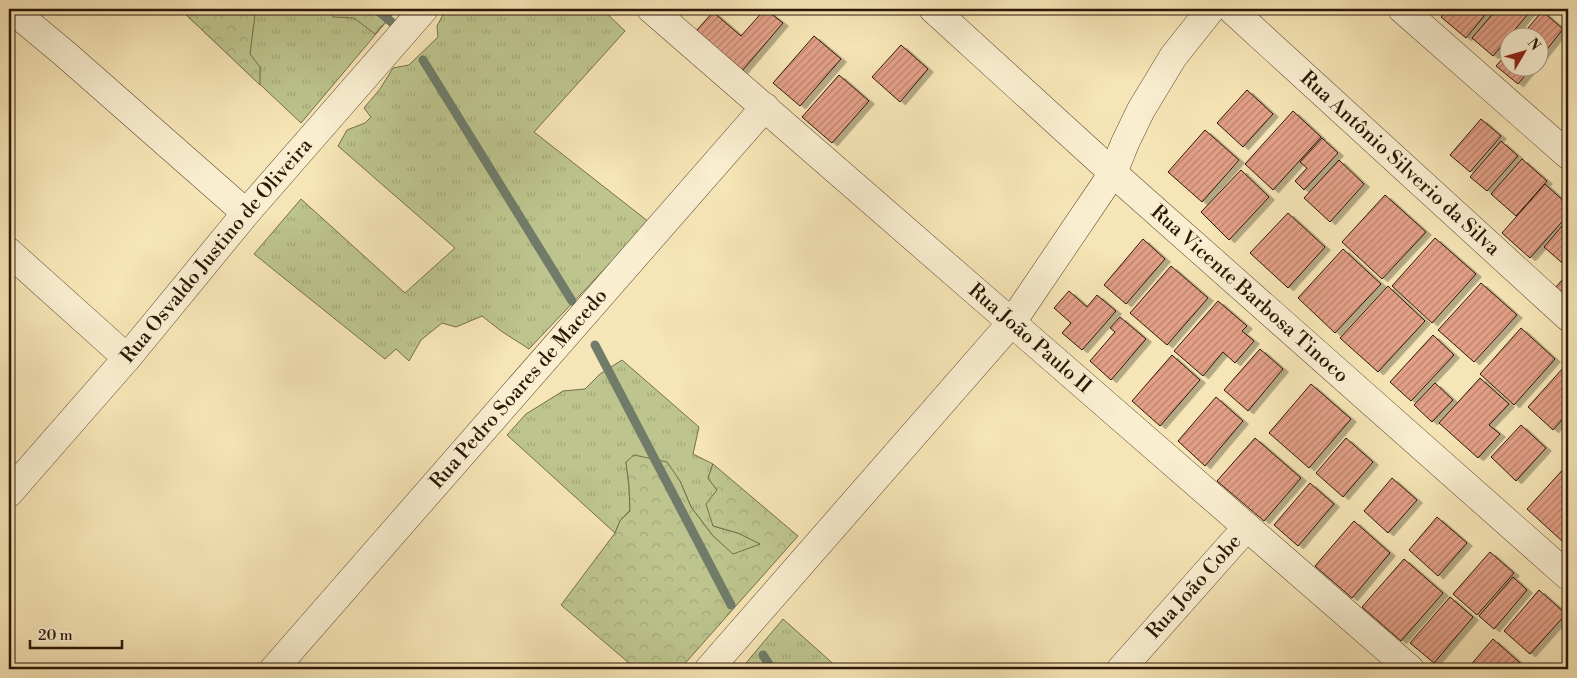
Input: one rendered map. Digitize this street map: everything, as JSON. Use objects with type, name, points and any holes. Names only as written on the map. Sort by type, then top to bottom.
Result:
[{"type":"street","points":[[11,9],[64,52],[246,213]]},
{"type":"street","name":"Rua Osvaldo Justino de Oliveira","points":[[9,493],[127,358],[246,213],[424,9]]},
{"type":"street","name":"Rua João Paulo II","points":[[651,9],[1410,669]]},
{"type":"street","name":"Rua Vicente Barbosa Tinoco","points":[[933,9],[1114,173],[1568,576]]},
{"type":"street","points":[[709,669],[1012,322],[1114,173],[1125,143],[1141,110],[1172,57],[1211,9]]},
{"type":"street","name":"Rua Antônio Silverio da Silva","points":[[1231,9],[1568,317]]},
{"type":"street","points":[[1402,9],[1568,155]]},
{"type":"street","name":"Rua Pedro Soares de Macedo","points":[[274,669],[765,107]]},
{"type":"street","points":[[9,252],[127,358]]},
{"type":"street","name":"Rua João Cobe","points":[[1121,669],[1247,527]]},
{"type":"green space","points":[[180,9],[397,9],[301,123]]},
{"type":"green space","points":[[180,9],[254,9],[255,15],[250,54],[260,67],[260,85]]},
{"type":"green space","points":[[326,9],[397,9],[375,34],[354,18],[333,17]]},
{"type":"green space","points":[[446,9],[602,9],[625,31],[534,132],[649,222],[529,349],[482,316],[456,327],[442,323],[421,340],[409,361],[396,349],[385,359],[254,254],[301,199],[405,293],[455,248],[338,146],[347,130],[365,123],[371,117],[364,108],[380,89],[393,68],[409,65],[438,37],[437,26]]},
{"type":"green space","points":[[622,360],[699,427],[693,454],[713,464],[708,478],[717,490],[713,526],[738,533],[761,544],[733,555],[713,536],[691,507],[680,481],[626,462],[630,510],[620,521],[615,533],[507,435],[526,414],[563,391],[585,389],[600,374]]},
{"type":"green space","points":[[634,455],[667,462],[680,481],[691,507],[713,536],[733,554],[760,544],[738,533],[713,526],[706,504],[717,490],[708,478],[713,464],[798,536],[680,669],[636,669],[561,605],[615,533],[620,521],[630,511],[626,462]]},
{"type":"green space","points":[[783,619],[838,668],[741,669]]},
{"type":"building","points":[[765,9],[783,23],[742,71],[696,31],[713,12],[741,36]]},
{"type":"building","points":[[1448,9],[1490,9],[1466,38],[1441,17]]},
{"type":"building","points":[[1497,9],[1532,9],[1516,28],[1500,28],[1500,48],[1493,56],[1472,38]]},
{"type":"building","points":[[1542,11],[1563,29],[1550,45],[1550,28],[1528,28]]},
{"type":"building","points":[[814,36],[841,59],[800,106],[773,83]]},
{"type":"building","points":[[901,45],[928,69],[900,102],[872,77]]},
{"type":"building","points":[[1500,61],[1500,69],[1496,66]]},
{"type":"building","points":[[839,75],[869,101],[832,143],[802,117]]},
{"type":"building","points":[[1511,78],[1523,78],[1518,84]]},
{"type":"building","points":[[1247,90],[1273,114],[1243,147],[1217,123]]},
{"type":"building","points":[[1293,111],[1321,137],[1273,190],[1245,164]]},
{"type":"building","points":[[1481,119],[1501,136],[1470,172],[1450,155]]},
{"type":"building","points":[[1205,130],[1239,160],[1202,202],[1168,172]]},
{"type":"building","points":[[1322,138],[1338,153],[1304,190],[1295,181],[1307,168],[1300,162]]},
{"type":"building","points":[[1501,141],[1518,156],[1487,191],[1470,177]]},
{"type":"building","points":[[1522,159],[1547,181],[1516,216],[1491,194]]},
{"type":"building","points":[[1339,160],[1364,184],[1330,222],[1304,198]]},
{"type":"building","points":[[1241,170],[1269,197],[1229,240],[1201,212]]},
{"type":"building","points":[[1545,184],[1568,205],[1568,215],[1530,258],[1502,233]]},
{"type":"building","points":[[1385,195],[1426,232],[1382,279],[1342,242]]},
{"type":"building","points":[[1288,213],[1325,247],[1288,288],[1250,253]]},
{"type":"building","points":[[1568,219],[1568,268],[1544,247]]},
{"type":"building","points":[[1435,238],[1476,274],[1432,323],[1392,286]]},
{"type":"building","points":[[1143,239],[1165,259],[1126,304],[1104,285]]},
{"type":"building","points":[[1343,249],[1381,284],[1335,333],[1298,298]]},
{"type":"building","points":[[1171,266],[1208,298],[1167,345],[1130,313]]},
{"type":"building","points":[[1568,273],[1568,298],[1556,287]]},
{"type":"building","points":[[1481,283],[1517,315],[1474,362],[1438,330]]},
{"type":"building","points":[[1388,286],[1425,321],[1378,372],[1340,338]]},
{"type":"building","points":[[1069,291],[1087,307],[1097,295],[1116,311],[1082,350],[1062,333],[1071,323],[1054,308]]},
{"type":"building","points":[[1218,301],[1247,326],[1242,331],[1254,341],[1235,363],[1223,352],[1203,376],[1174,351]]},
{"type":"building","points":[[1120,317],[1146,339],[1111,380],[1090,361],[1115,332],[1110,328]]},
{"type":"building","points":[[1521,328],[1555,359],[1514,405],[1480,374]]},
{"type":"building","points":[[1433,335],[1454,355],[1411,401],[1390,382]]},
{"type":"building","points":[[1260,349],[1283,369],[1248,411],[1224,390]]},
{"type":"building","points":[[1172,355],[1200,380],[1160,426],[1132,401]]},
{"type":"building","points":[[1564,367],[1568,371],[1568,413],[1553,430],[1528,407]]},
{"type":"building","points":[[1480,378],[1509,404],[1489,425],[1500,434],[1478,458],[1439,423]]},
{"type":"building","points":[[1435,383],[1453,400],[1432,422],[1414,405]]},
{"type":"building","points":[[1311,384],[1351,419],[1309,468],[1269,433]]},
{"type":"building","points":[[1216,397],[1243,421],[1205,466],[1178,441]]},
{"type":"building","points":[[1521,425],[1546,448],[1516,481],[1491,457]]},
{"type":"building","points":[[1255,438],[1301,478],[1264,521],[1217,481]]},
{"type":"building","points":[[1346,438],[1373,462],[1343,497],[1316,473]]},
{"type":"building","points":[[1568,464],[1568,534],[1562,541],[1527,509]]},
{"type":"building","points":[[1392,478],[1417,500],[1388,533],[1364,511]]},
{"type":"building","points":[[1310,483],[1334,504],[1298,546],[1274,525]]},
{"type":"building","points":[[1437,517],[1467,543],[1438,576],[1409,550]]},
{"type":"building","points":[[1354,521],[1390,553],[1352,598],[1315,566]]},
{"type":"building","points":[[1490,552],[1514,573],[1477,615],[1453,594]]},
{"type":"building","points":[[1404,559],[1443,593],[1401,641],[1362,607]]},
{"type":"building","points":[[1513,577],[1527,590],[1494,629],[1479,616]]},
{"type":"building","points":[[1539,590],[1566,614],[1530,654],[1504,631]]},
{"type":"building","points":[[1450,597],[1473,617],[1434,663],[1410,643]]},
{"type":"building","points":[[1493,639],[1527,669],[1467,669]]},
{"type":"waterway","points":[[376,9],[395,25]]},
{"type":"waterway","points":[[423,60],[572,301]]},
{"type":"waterway","points":[[595,345],[731,605]]},
{"type":"waterway","points":[[763,655],[772,669]]}]
